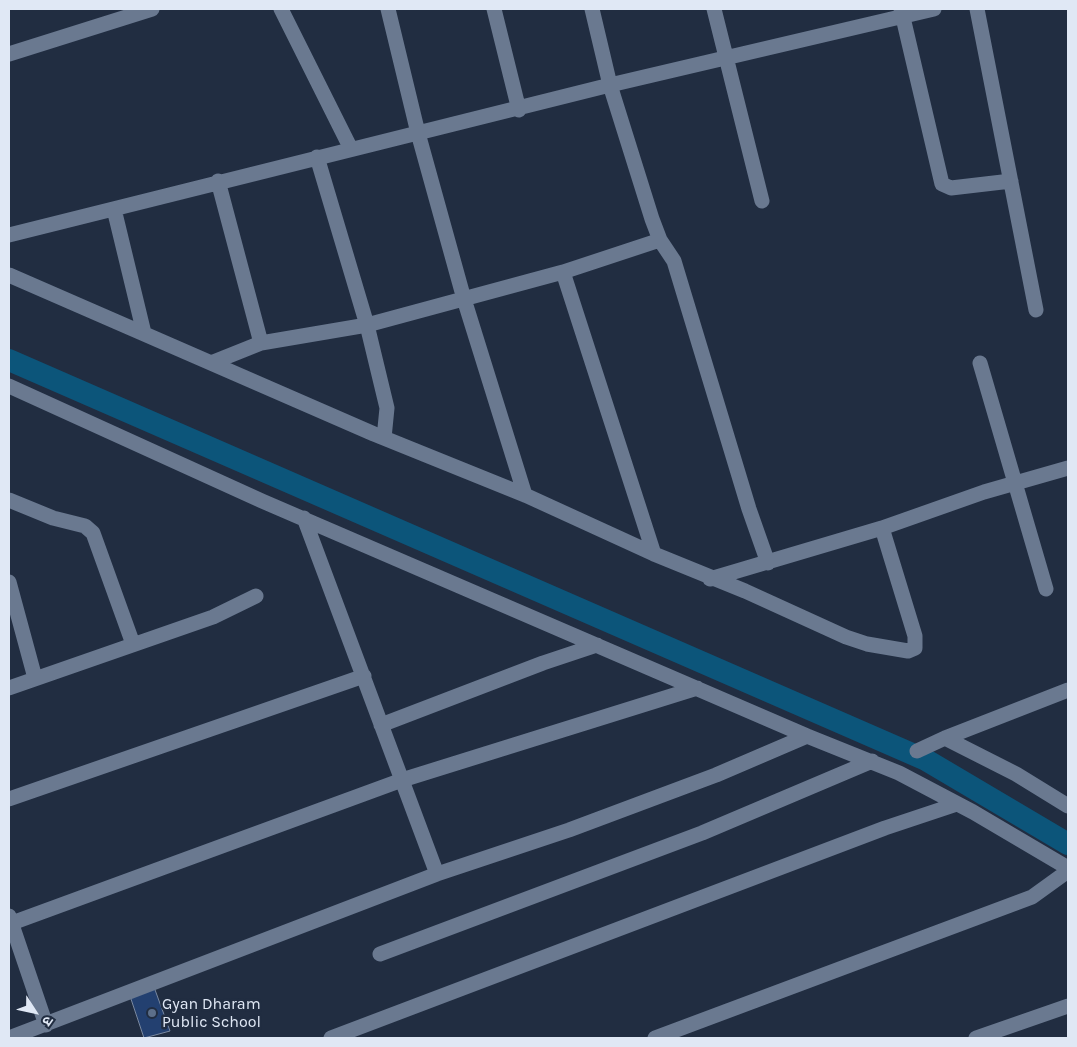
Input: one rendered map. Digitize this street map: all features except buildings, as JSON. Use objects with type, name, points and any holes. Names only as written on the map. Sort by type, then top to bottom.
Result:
[{"type":"street","points":[[9,54],[152,9]]},
{"type":"street","points":[[281,9],[351,149]]},
{"type":"street","points":[[388,9],[418,133],[464,299],[525,495]]},
{"type":"street","points":[[494,9],[519,110]]},
{"type":"street","points":[[592,9],[610,85],[660,240],[674,261],[749,509],[768,563]]},
{"type":"street","points":[[714,9],[724,58],[762,201]]},
{"type":"street","points":[[9,235],[218,181],[519,110],[610,85],[902,12],[934,9]]},
{"type":"street","points":[[977,9],[1036,310]]},
{"type":"street","points":[[902,12],[942,184],[950,188],[1011,181]]},
{"type":"street","points":[[317,157],[367,325],[387,408],[384,438]]},
{"type":"street","points":[[218,181],[261,343]]},
{"type":"street","points":[[114,209],[144,333]]},
{"type":"street","points":[[211,363],[261,343],[367,325],[563,272],[660,240]]},
{"type":"street","points":[[563,272],[654,554]]},
{"type":"street","points":[[9,275],[384,438],[525,495],[710,579],[745,591],[846,637],[897,650],[912,650],[917,644],[882,528]]},
{"type":"street","points":[[980,363],[1046,589]]},
{"type":"street","points":[[9,386],[262,501],[807,736],[901,770],[1068,870],[1032,897],[654,1038]]},
{"type":"street","points":[[710,579],[882,528],[1015,483],[1068,468]]},
{"type":"street","points":[[9,500],[53,518],[85,526],[93,533],[134,644]]},
{"type":"street","points":[[304,518],[437,874]]},
{"type":"street","points":[[9,582],[35,678]]},
{"type":"street","points":[[9,688],[213,616],[256,596]]},
{"type":"street","points":[[381,725],[543,663],[597,645]]},
{"type":"street","points":[[9,800],[364,676]]},
{"type":"street","points":[[46,1025],[10,919],[402,780],[697,688]]},
{"type":"street","points":[[918,751],[945,738],[1068,690]]},
{"type":"street","points":[[9,1038],[437,874],[569,830],[716,775],[807,736]]},
{"type":"street","points":[[945,738],[1016,774],[1068,806]]},
{"type":"street","points":[[380,954],[702,833],[872,761]]},
{"type":"street","points":[[330,1038],[858,838],[957,804]]},
{"type":"street","points":[[976,1038],[1068,1006]]},
{"type":"waterway","points":[[9,360],[926,760],[1068,844]]},
{"type":"place","name":"Gyan Dharam Public School","points":[[152,1013]]}]
